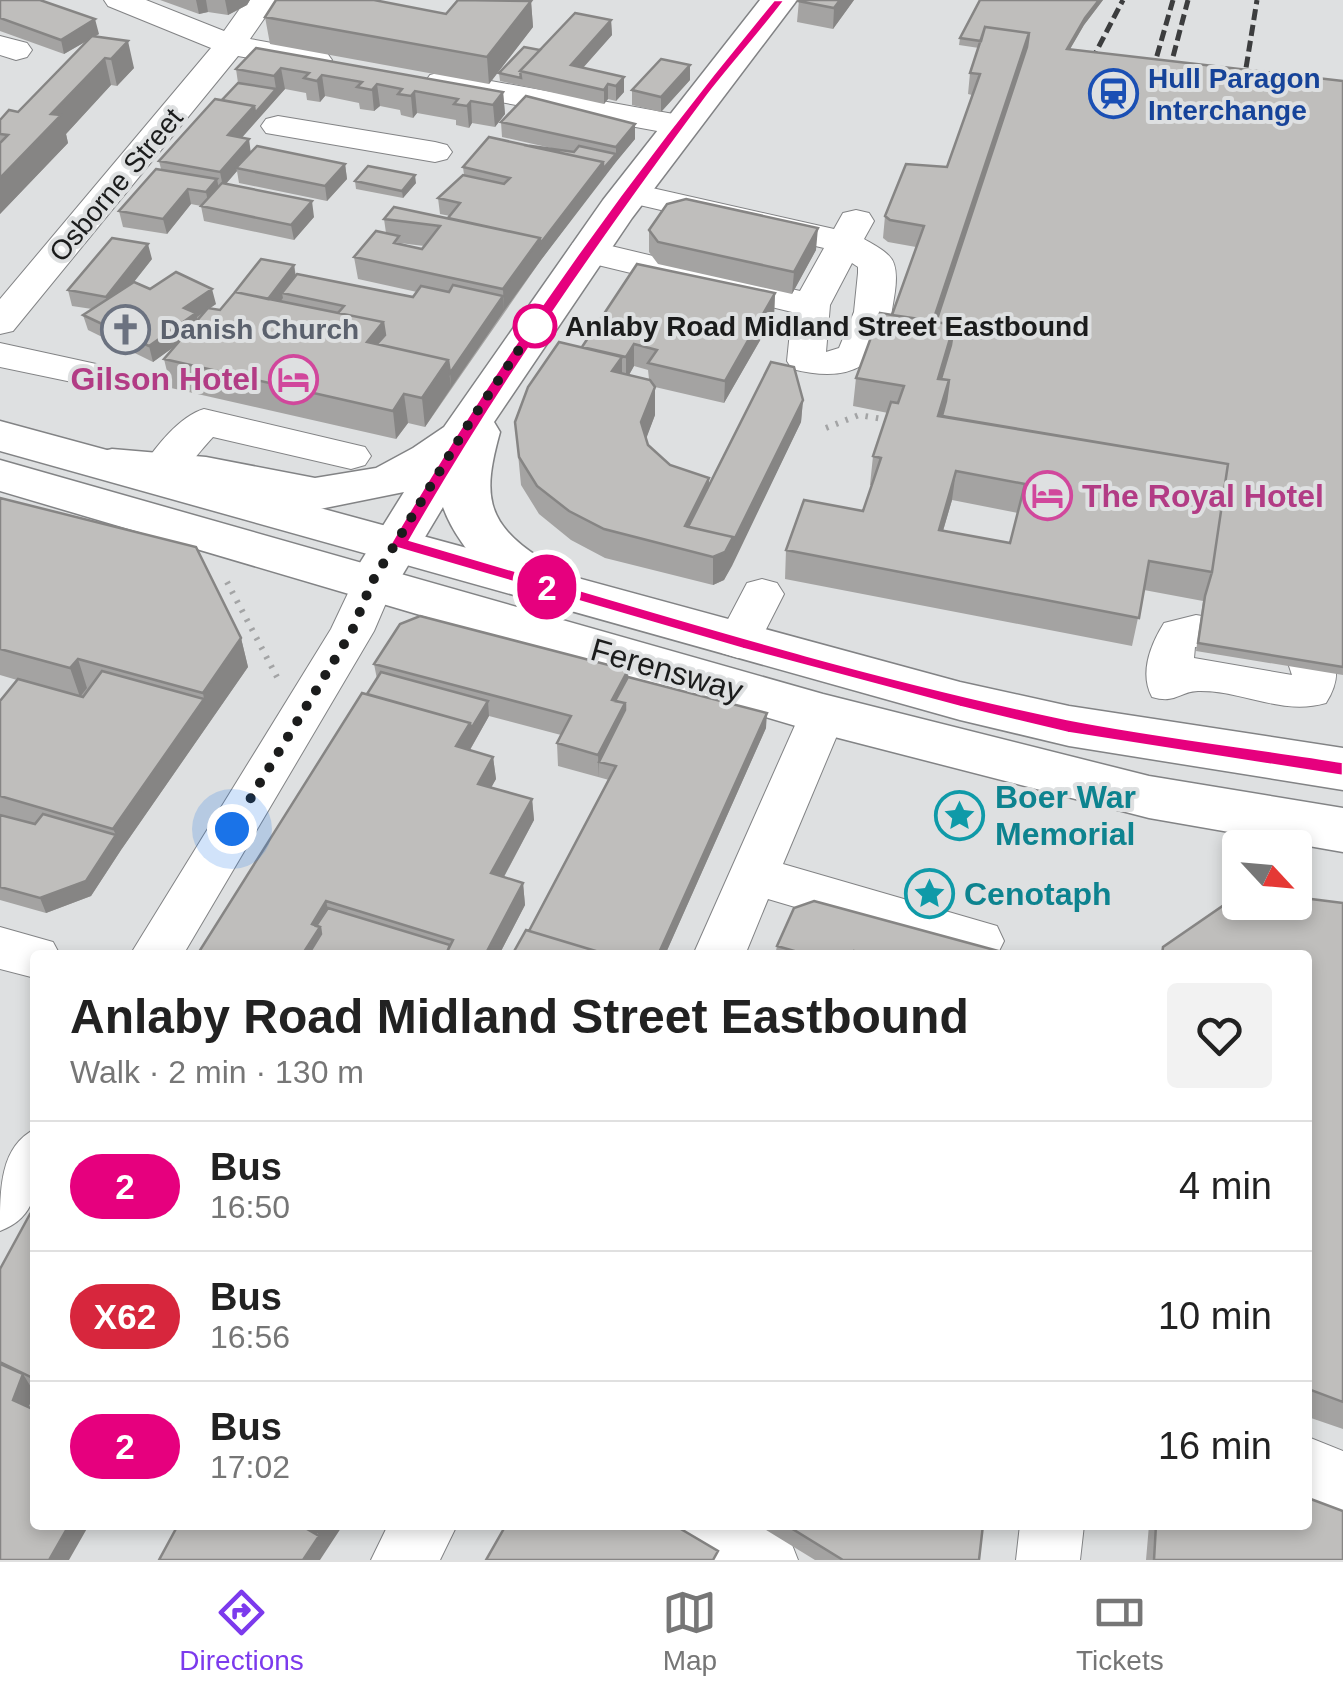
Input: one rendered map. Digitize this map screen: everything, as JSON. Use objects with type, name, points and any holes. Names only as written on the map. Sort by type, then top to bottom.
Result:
[{"type":"main road","points":[[386,563],[466,428],[586,251],[779,0]]},
{"type":"main road","points":[[494,387],[468,458],[462,494],[478,530],[496,554],[550,587]]},
{"type":"main road","points":[[112,464],[206,472],[288,491],[336,492],[409,472],[466,428]]},
{"type":"main road","name":"Ferensway","points":[[0,436],[112,464],[823,714],[1149,797],[1343,830]]},
{"type":"main road","name":"Ferensway","points":[[0,475],[386,563],[550,587],[738,642],[1068,726],[1343,769]]},
{"type":"street","points":[[119,0],[231,45],[344,65]]},
{"type":"street","name":"Osborne Street","points":[[0,322],[231,45],[262,0]]},
{"type":"street","points":[[363,140],[406,87],[679,126]]},
{"type":"street","points":[[278,126],[435,152]]},
{"type":"street","points":[[630,193],[850,231],[876,263],[879,285],[864,335],[852,357],[834,364],[806,361],[811,304],[850,231]]},
{"type":"street","points":[[586,251],[811,304]]},
{"type":"street","points":[[0,355],[96,375]]},
{"type":"street","points":[[162,468],[204,422],[351,456]]},
{"type":"street","points":[[159,950],[347,640],[386,563]]},
{"type":"street","points":[[738,642],[762,594]]},
{"type":"street","points":[[721,950],[823,714]]},
{"type":"street","points":[[757,866],[979,941]]},
{"type":"street","points":[[0,948],[30,956]]},
{"type":"street","points":[[0,1205],[30,1161]]},
{"type":"street","points":[[1312,1470],[1343,1482]]},
{"type":"street","points":[[402,1560],[421,1530]]},
{"type":"street","points":[[718,1530],[766,1560]]},
{"type":"street","points":[[1048,1560],[1051,1530]]},
{"type":"path","points":[[826,428],[859,415],[898,422]]},
{"type":"path","points":[[226,579],[278,678]]},
{"type":"building","points":[[0,0],[40,0],[95,19],[61,40],[0,18]]},
{"type":"building","points":[[276,0],[374,0],[446,14],[458,0],[531,1],[487,57],[265,17]]},
{"type":"building","points":[[799,0],[840,0],[834,8]]},
{"type":"building","name":"Hull Paragon Interchange","points":[[980,0],[1099,0],[1067,49],[1343,81],[1343,667],[1198,643],[1228,464],[942,416],[949,380],[941,379],[954,325],[936,322],[1029,33],[985,27],[981,41],[960,38]]},
{"type":"building","points":[[575,13],[611,20],[571,65],[624,77],[616,86],[608,84],[604,90],[520,71]]},
{"type":"building","points":[[985,27],[1029,33],[933,321],[892,315],[924,226],[885,216],[906,164],[947,167],[980,74],[970,73]]},
{"type":"building","points":[[92,36],[128,41],[111,59],[105,58],[51,114],[61,115],[0,178],[0,143],[8,135],[0,134],[0,120],[9,110],[18,112]]},
{"type":"building","points":[[524,47],[540,50],[520,71],[521,78],[499,73]]},
{"type":"building","points":[[256,48],[503,92],[493,105],[471,101],[467,106],[454,104],[458,99],[415,91],[411,96],[398,94],[402,89],[377,84],[372,90],[357,87],[362,82],[322,75],[317,81],[304,78],[309,73],[281,68],[274,76],[236,69]]},
{"type":"building","points":[[661,59],[690,65],[661,97],[632,90]]},
{"type":"building","points":[[238,83],[276,89],[255,113],[254,106],[222,100]]},
{"type":"building","points":[[526,96],[635,124],[616,147],[501,122]]},
{"type":"building","points":[[215,99],[254,106],[228,135],[249,139],[220,172],[159,161]]},
{"type":"building","points":[[489,137],[603,162],[540,244],[540,238],[448,218],[460,203],[438,198],[463,175],[504,184],[510,178],[463,167]]},
{"type":"building","points":[[524,145],[574,152],[579,146],[616,154],[603,169],[603,162]]},
{"type":"building","points":[[257,146],[345,164],[325,186],[236,168]]},
{"type":"building","points":[[368,166],[415,175],[402,191],[355,181]]},
{"type":"building","points":[[156,169],[217,179],[206,192],[188,189],[163,219],[119,211]]},
{"type":"building","points":[[222,183],[312,201],[291,225],[201,206]]},
{"type":"building","points":[[686,199],[818,228],[794,272],[658,242],[649,230],[667,204]]},
{"type":"building","points":[[394,207],[540,238],[503,289],[354,257],[376,231],[399,236],[394,243],[422,249],[440,226],[384,219]]},
{"type":"building","points":[[112,238],[148,244],[106,297],[68,290]]},
{"type":"building","points":[[261,259],[294,265],[268,299],[235,292]]},
{"type":"building","points":[[637,264],[775,293],[725,381],[648,363],[657,350],[634,344],[626,357],[582,347]]},
{"type":"building","points":[[176,272],[212,289],[184,308],[196,313],[149,346],[83,315],[134,282],[150,289]]},
{"type":"building","points":[[297,274],[413,297],[421,286],[449,292],[453,285],[503,296],[450,373],[448,360],[377,344],[385,335],[383,322],[338,313],[344,306],[282,293]]},
{"type":"building","points":[[235,292],[383,322],[367,342],[448,360],[422,398],[404,394],[393,411],[164,359],[208,308],[220,310]]},
{"type":"building","name":"The Royal Hotel","points":[[880,313],[954,325],[938,379],[949,380],[938,416],[1228,464],[1212,572],[1149,561],[1139,618],[786,550],[804,500],[863,511],[881,458],[873,456],[891,402],[898,403],[904,386],[856,378]],"holes":[[[956,471],[1025,484],[1010,543],[939,530]]]},
{"type":"building","points":[[559,342],[622,357],[612,371],[650,380],[655,387],[641,422],[648,445],[670,465],[709,478],[685,526],[733,537],[725,552],[713,557],[604,529],[569,511],[537,486],[519,457],[515,422],[528,387]]},
{"type":"building","points":[[771,362],[794,367],[803,400],[732,544],[733,537],[688,527]]},
{"type":"building","points":[[0,498],[196,547],[241,638],[203,693],[78,659],[70,668],[0,649]]},
{"type":"building","points":[[420,616],[628,670],[612,700],[625,703],[598,755],[557,743],[571,716],[374,664],[400,624]]},
{"type":"building","points":[[102,671],[204,699],[113,829],[0,796],[0,701],[18,679],[83,697]]},
{"type":"building","points":[[381,672],[488,701],[471,729],[470,723],[367,694]]},
{"type":"building","points":[[628,677],[767,713],[660,950],[592,950],[529,931],[616,766],[599,762],[625,710],[625,703],[615,701]]},
{"type":"building","points":[[362,693],[470,723],[456,746],[493,757],[478,784],[532,799],[491,873],[523,883],[488,950],[448,950],[453,940],[326,901],[312,924],[320,927],[305,950],[200,950]]},
{"type":"building","points":[[43,814],[116,835],[86,881],[40,898],[0,887],[0,815],[35,824]]},
{"type":"building","points":[[1312,899],[1343,903],[1343,1402],[1312,1390],[1312,950],[1163,950],[1222,906],[1222,920],[1312,920]]},
{"type":"building","points":[[814,901],[995,950],[791,950],[777,946],[794,908]]},
{"type":"building","points":[[328,908],[450,945],[448,950],[311,950],[321,934],[316,926]]},
{"type":"building","points":[[526,930],[592,950],[515,950]]},
{"type":"building","points":[[30,1214],[30,1377],[0,1362],[0,1269]]},
{"type":"building","points":[[0,1364],[23,1374],[13,1400],[30,1408],[30,1530],[66,1530],[49,1560],[0,1560]]},
{"type":"building","points":[[1312,1499],[1343,1511],[1343,1560],[1154,1560],[1156,1530],[1312,1530]]},
{"type":"building","points":[[175,1530],[309,1530],[319,1536],[303,1560],[159,1560]]},
{"type":"building","points":[[503,1530],[682,1530],[718,1551],[713,1560],[486,1560]]},
{"type":"building","points":[[794,1530],[982,1530],[979,1560],[843,1560]]},
{"type":"railway","points":[[1084,75],[1123,0]]},
{"type":"railway","points":[[1148,87],[1173,0]]},
{"type":"railway","points":[[1165,87],[1188,0]]},
{"type":"railway","points":[[1241,99],[1257,0]]},
{"type":"bus line","name":"2","points":[[779,0],[706,89],[586,251],[466,428],[400,543],[743,643],[1068,726],[1343,769]]},
{"type":"place","name":"Hull Paragon Interchange","points":[[1113,94]]},
{"type":"place","name":"Anlaby Road Midland Street Eastbound","points":[[535,326]]},
{"type":"place","name":"Danish Church","points":[[125,329]]},
{"type":"place","name":"Gilson Hotel","points":[[294,379]]},
{"type":"place","name":"The Royal Hotel","points":[[1047,496]]},
{"type":"place","name":"Boer War Memorial","points":[[960,815]]},
{"type":"place","name":"Cenotaph","points":[[929,894]]},
{"type":"route","points":[[232,829],[352,631],[372,582],[400,543],[466,428],[535,326]]}]
